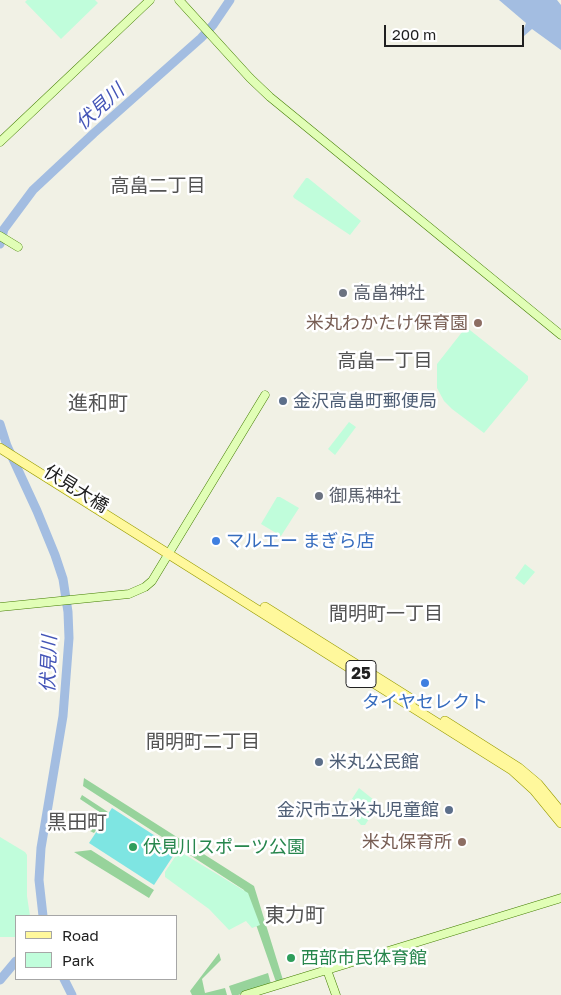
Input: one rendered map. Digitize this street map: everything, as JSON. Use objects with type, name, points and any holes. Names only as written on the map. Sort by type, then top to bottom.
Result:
[{"type":"main road","name":"伏見大橋","points":[[0,441],[150,539]]},
{"type":"main road","name":"伏見大橋","points":[[0,448],[150,539]]},
{"type":"main road","name":"25","points":[[150,539],[504,757],[538,784],[561,812]]},
{"type":"main road","name":"25","points":[[170,551],[512,770],[534,790],[561,823]]},
{"type":"street","points":[[0,142],[150,0]]},
{"type":"street","points":[[179,0],[270,97],[396,198],[561,335]]},
{"type":"street","points":[[0,236],[18,247]]},
{"type":"street","points":[[0,607],[129,594],[145,587],[152,581],[265,395]]},
{"type":"street","points":[[245,995],[561,898]]},
{"type":"street","points":[[327,970],[336,995]]},
{"type":"green space","points":[[27,0],[95,0],[98,3],[61,39],[25,2]]},
{"type":"green space","points":[[306,178],[361,221],[350,235],[294,198],[293,196]]},
{"type":"green space","points":[[466,327],[528,376],[528,380],[484,433],[452,409],[444,401],[437,388],[437,364]]},
{"type":"green space","points":[[349,422],[356,427],[335,455],[328,449]]},
{"type":"green space","points":[[277,497],[299,508],[281,536],[261,524]]},
{"type":"green space","points":[[525,564],[535,572],[524,585],[515,578]]},
{"type":"green space","points":[[84,778],[254,886],[283,980],[276,982],[244,890],[83,786]]},
{"type":"green space","points":[[359,788],[379,804],[365,825],[361,825],[346,808]]},
{"type":"green space","points":[[82,795],[108,812],[94,833],[90,831],[101,813],[80,799]]},
{"type":"green space","points":[[0,837],[27,855],[27,896],[30,915],[15,915],[15,937],[0,937]]},
{"type":"green space","points":[[91,850],[154,890],[149,898],[74,852]]},
{"type":"green space","points":[[179,851],[248,893],[260,925],[252,928],[246,921],[229,930],[209,909],[165,877],[165,872]]},
{"type":"green space","points":[[219,953],[221,960],[202,979],[205,993],[225,988],[227,995],[192,995],[190,991]]},
{"type":"green space","points":[[268,973],[271,984],[238,995],[232,995],[229,986]]},
{"type":"shaded area","points":[[499,0],[557,0],[561,5],[561,50],[532,29],[524,36],[522,34],[526,23]]},
{"type":"shaded area","name":"伏見川スポーツ公園","points":[[112,808],[177,850],[154,885],[89,843]]},
{"type":"waterway","name":"伏見川","points":[[0,244],[4,229],[33,190],[201,38],[213,25],[230,0]]},
{"type":"waterway","name":"伏見川","points":[[0,424],[7,446],[55,555],[63,579],[68,612],[69,638],[63,716],[41,848],[39,880],[43,915]]},
{"type":"waterway","points":[[0,980],[15,962]]},
{"type":"waterway","name":"伏見川","points":[[64,980],[72,995]]},
{"type":"place","name":"高畠神社","points":[[343,293]]},
{"type":"place","name":"米丸わかたけ保育園","points":[[478,323]]},
{"type":"place","name":"金沢高畠町郵便局","points":[[283,401]]},
{"type":"place","name":"御馬神社","points":[[319,496]]},
{"type":"place","name":"マルエー まぎら店","points":[[216,541]]},
{"type":"place","name":"タイヤセレクト","points":[[425,683]]},
{"type":"place","name":"米丸公民館","points":[[319,762]]},
{"type":"place","name":"金沢市立米丸児童館","points":[[449,810]]},
{"type":"place","name":"米丸保育所","points":[[462,842]]},
{"type":"place","name":"伏見川スポーツ公園","points":[[133,847]]},
{"type":"place","name":"西部市民体育館","points":[[291,958]]},
{"type":"district","name":"高畠二丁目","points":[[158,186]]},
{"type":"district","name":"高畠一丁目","points":[[385,361]]},
{"type":"district","name":"進和町","points":[[98,404]]},
{"type":"district","name":"間明町一丁目","points":[[386,614]]},
{"type":"district","name":"間明町二丁目","points":[[203,742]]},
{"type":"district","name":"黒田町","points":[[77,823]]},
{"type":"district","name":"東力町","points":[[295,916]]}]
